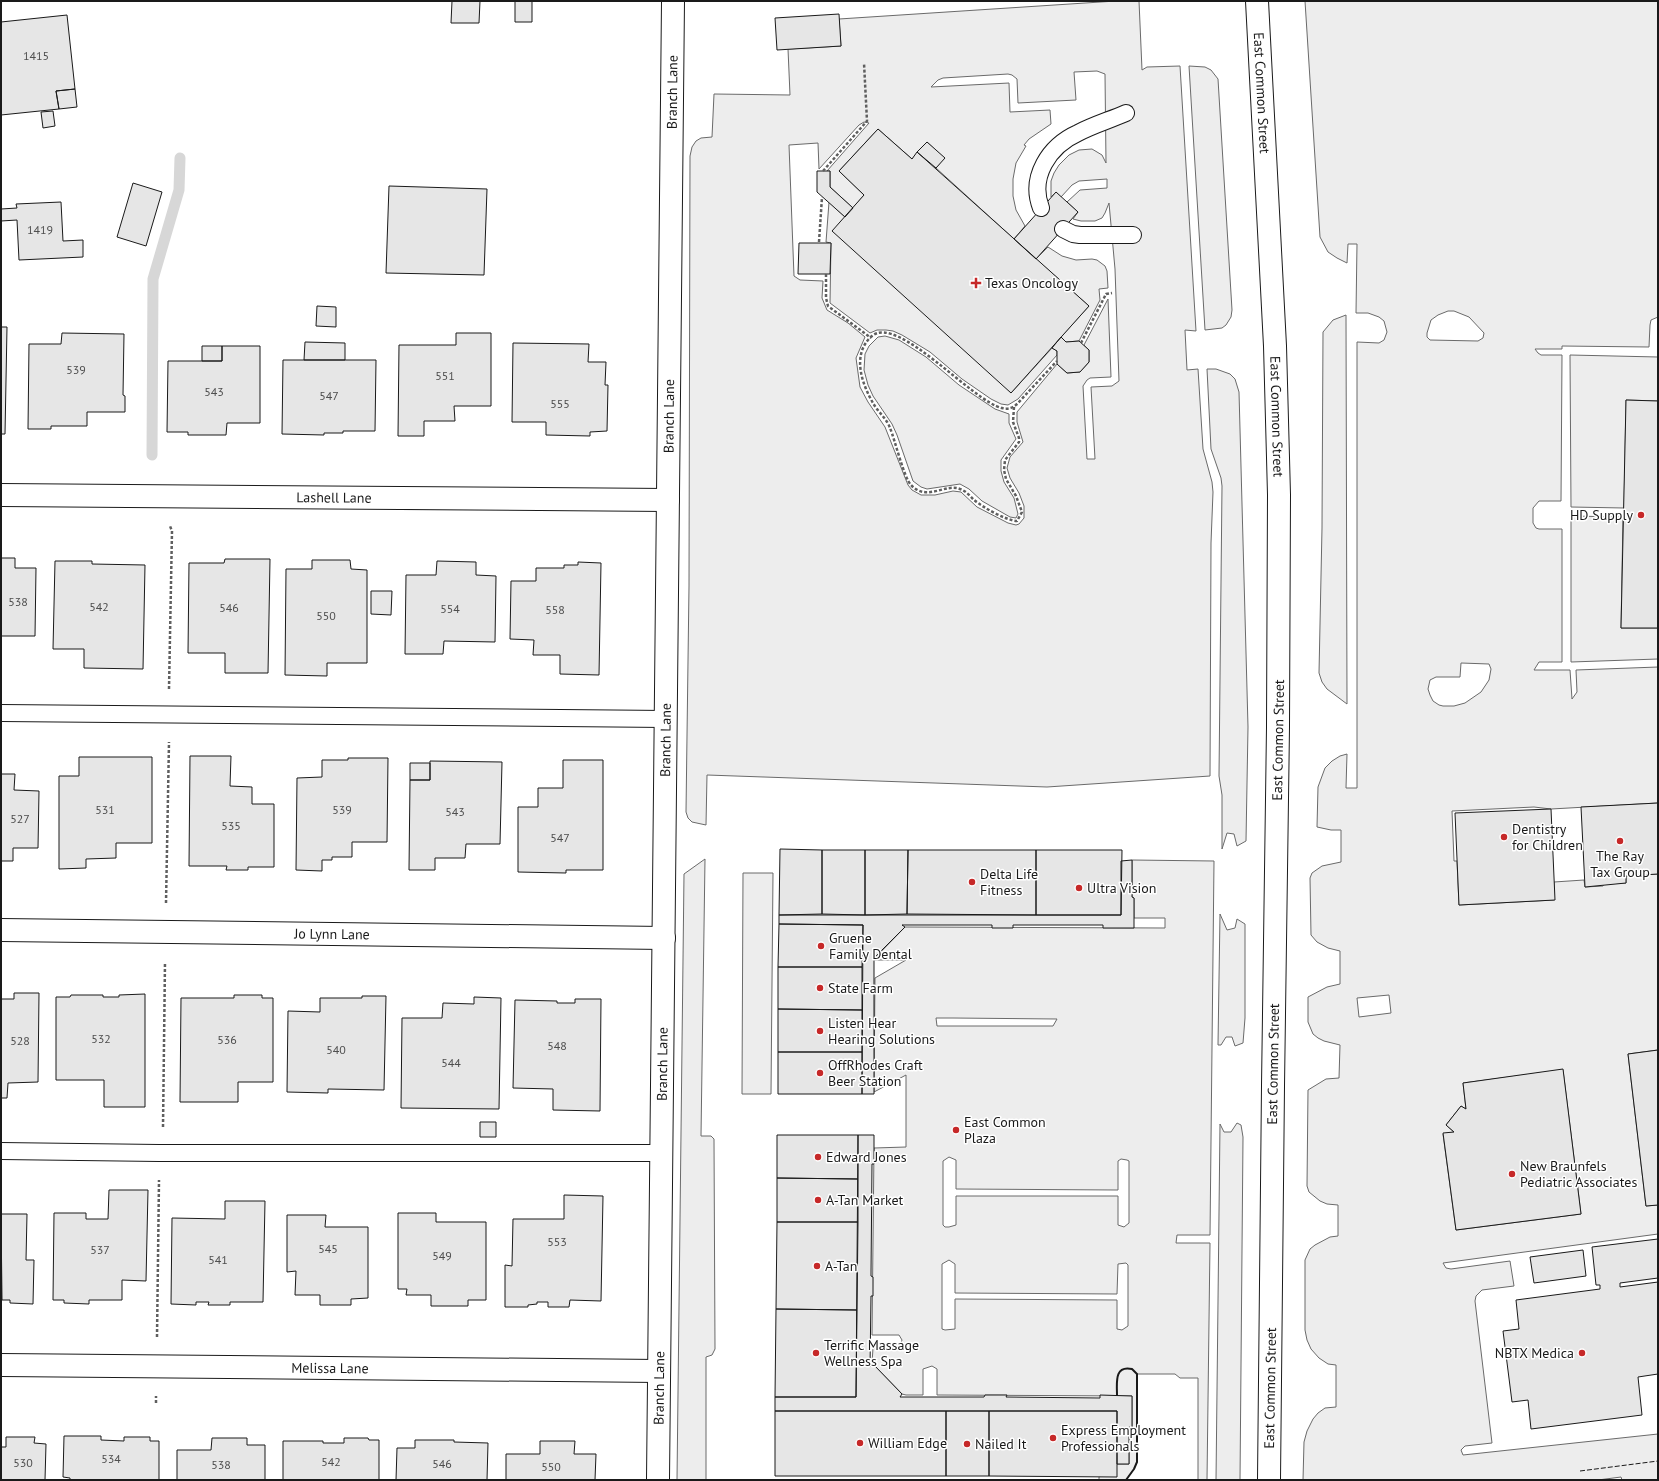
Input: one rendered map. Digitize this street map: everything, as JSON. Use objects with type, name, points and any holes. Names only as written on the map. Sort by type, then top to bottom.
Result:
[{"type":"street","name":"Branch Lane","points":[[658,1480],[673,1]]},
{"type":"street","name":"East Common Street","points":[[1257,1],[1274,332],[1279,495],[1278,727],[1272,1086],[1269,1480]]},
{"type":"street","name":"Lashell Lane","points":[[1,495],[668,500]]},
{"type":"street","name":"Jo Lynn Lane","points":[[1,930],[664,938]]},
{"type":"street","name":"Melissa Lane","points":[[1,1365],[659,1371]]},
{"type":"lane","points":[[1041,208],[1038,199],[1037,187],[1039,174],[1050,155],[1061,144],[1077,133],[1126,113]]},
{"type":"lane","points":[[1063,229],[1072,234],[1080,235],[1134,235]]},
{"type":"lane","points":[[1,713],[666,719]]},
{"type":"lane","points":[[1,1151],[161,1153],[661,1153]]},
{"type":"path","points":[[823,171],[867,121],[864,63]]},
{"type":"path","points":[[819,242],[822,196]]},
{"type":"path","points":[[826,274],[826,298],[828,306],[871,338]]},
{"type":"path","points":[[1081,343],[1106,294],[1112,293]]},
{"type":"path","points":[[1014,407],[1013,422],[1019,442],[1007,455],[1004,470],[1006,479],[1014,490],[1022,512],[1020,519],[1017,522],[1008,520],[980,505],[959,488],[954,487],[936,492],[921,492],[911,485],[889,426],[867,392],[862,378],[861,358],[864,347],[877,333],[892,334],[928,355],[960,382],[992,404],[1003,409],[1014,407],[1057,360]]},
{"type":"path","points":[[156,1403],[166,932],[172,531],[159,496]]},
{"type":"shaded area","points":[[1116,1],[1139,1],[1142,70],[1147,67],[1180,66],[1196,331],[1185,330],[1187,370],[1198,369],[1203,449],[1212,482],[1213,492],[1211,543],[1210,776],[1047,787],[707,775],[706,825],[692,822],[688,818],[686,812],[689,586],[690,156],[692,147],[696,141],[701,138],[712,137],[714,94],[790,95],[788,49],[841,46],[839,19]],"holes":[[[1097,71],[1105,74],[1106,163],[1102,155],[1092,149],[1079,150],[1069,155],[1059,165],[1054,173],[1051,181],[1051,197],[1056,192],[1061,197],[1072,185],[1079,181],[1107,179],[1107,188],[1080,190],[1067,202],[1078,212],[1073,219],[1081,221],[1095,221],[1102,218],[1109,203],[1115,269],[1119,381],[1112,386],[1091,387],[1095,459],[1087,459],[1083,386],[1090,378],[1111,377],[1108,299],[1084,345],[1089,350],[1089,362],[1080,372],[1067,373],[1057,364],[1017,412],[1017,422],[1023,442],[1010,457],[1007,468],[1010,478],[1019,493],[1024,506],[1024,518],[1019,524],[1016,525],[1008,523],[977,507],[961,492],[953,491],[935,495],[921,495],[912,490],[908,485],[885,427],[860,387],[856,358],[865,337],[848,323],[827,310],[822,298],[823,281],[800,280],[794,276],[789,145],[818,143],[819,169],[859,125],[864,122],[869,123],[827,171],[830,171],[830,187],[853,208],[864,195],[839,171],[878,129],[912,159],[927,142],[944,158],[936,168],[1014,239],[1025,226],[1016,210],[1013,196],[1013,179],[1016,163],[1026,146],[1024,145],[1029,139],[1051,124],[1050,110],[1010,112],[1009,83],[931,87],[938,80],[943,78],[1008,74],[1017,79],[1018,103],[1076,100],[1074,72]]]},
{"type":"shaded area","points":[[1305,1],[1658,1],[1658,317],[1651,320],[1649,347],[1562,346],[1562,349],[1535,349],[1541,355],[1562,355],[1561,501],[1539,501],[1533,508],[1533,523],[1536,528],[1539,529],[1562,529],[1562,662],[1539,662],[1534,670],[1570,670],[1572,699],[1577,692],[1576,670],[1658,667],[1658,803],[1551,809],[1534,807],[1452,811],[1454,861],[1457,861],[1459,905],[1554,900],[1554,882],[1584,880],[1585,887],[1603,886],[1604,884],[1626,883],[1626,876],[1658,874],[1658,1050],[1628,1054],[1646,1206],[1658,1205],[1658,1234],[1443,1263],[1446,1268],[1451,1269],[1510,1261],[1514,1286],[1482,1290],[1476,1296],[1475,1301],[1492,1443],[1465,1446],[1461,1450],[1463,1455],[1658,1434],[1658,1480],[1622,1480],[1621,1477],[1598,1480],[1303,1480],[1304,1442],[1307,1431],[1318,1413],[1325,1408],[1336,1407],[1336,1365],[1328,1364],[1319,1358],[1311,1349],[1307,1340],[1305,1330],[1305,1260],[1310,1249],[1315,1245],[1330,1237],[1338,1236],[1338,1205],[1327,1204],[1320,1201],[1309,1192],[1307,1186],[1308,1090],[1326,1079],[1339,1078],[1340,1045],[1318,1038],[1313,1034],[1308,1022],[1308,997],[1327,987],[1340,984],[1340,951],[1328,948],[1317,942],[1311,935],[1310,878],[1312,873],[1322,866],[1341,862],[1341,830],[1331,830],[1317,827],[1318,787],[1325,768],[1332,761],[1347,754],[1346,788],[1357,788],[1357,342],[1379,343],[1384,340],[1387,332],[1384,321],[1379,317],[1368,313],[1356,313],[1357,244],[1348,244],[1347,263],[1328,252],[1320,237]],"holes":[[[1448,311],[1454,311],[1469,317],[1484,333],[1483,338],[1478,341],[1430,340],[1427,337],[1427,333],[1431,320]],[[1461,663],[1489,664],[1491,669],[1489,680],[1481,692],[1465,703],[1454,706],[1443,706],[1433,701],[1428,689],[1430,680],[1436,677],[1460,677]],[[1389,995],[1391,1013],[1359,1017],[1357,998]],[[1563,1070],[1581,1214],[1456,1230],[1443,1134],[1454,1132],[1446,1125],[1461,1106],[1466,1109],[1463,1083]]]},
{"type":"shaded area","points":[[1189,66],[1205,67],[1211,70],[1218,79],[1232,310],[1231,317],[1222,328],[1205,330]]},
{"type":"shaded area","points":[[829,202],[845,217],[1011,393],[1052,348],[1057,351],[1057,355],[1018,399],[1008,405],[1001,404],[991,399],[962,379],[930,352],[902,335],[886,330],[877,330],[870,333],[830,303],[831,243],[826,242]]},
{"type":"shaded area","points":[[1048,247],[1062,256],[1076,260],[1097,260],[1105,266],[1107,271],[1108,288],[1099,289],[1100,300],[1079,341],[1066,342],[1061,337],[1089,306],[1036,259]]},
{"type":"shaded area","points":[[1346,315],[1347,704],[1327,689],[1322,682],[1319,673],[1322,528],[1323,332],[1333,320]]},
{"type":"shaded area","points":[[885,336],[899,340],[926,357],[959,385],[995,409],[1009,414],[1009,423],[1016,439],[1001,460],[1001,471],[1004,482],[1014,498],[1018,514],[1016,518],[1010,517],[982,501],[969,489],[960,484],[927,489],[921,487],[913,481],[897,435],[892,424],[873,396],[864,370],[865,354],[869,346],[878,337]]},
{"type":"shaded area","points":[[1570,355],[1658,357],[1658,401],[1626,400],[1624,508],[1571,507]]},
{"type":"shaded area","points":[[1207,369],[1216,369],[1230,374],[1235,379],[1239,392],[1248,727],[1246,841],[1237,846],[1234,834],[1227,833],[1222,849],[1222,795],[1219,776],[1222,486],[1221,478],[1211,449]]},
{"type":"shaded area","points":[[1571,516],[1623,517],[1621,628],[1658,628],[1658,659],[1571,662]]},
{"type":"shaded area","points":[[705,859],[701,1136],[711,1136],[714,1139],[715,1349],[712,1355],[706,1357],[706,1480],[677,1480],[684,874]]},
{"type":"shaded area","points":[[1132,860],[1214,861],[1210,1235],[1177,1235],[1176,1243],[1210,1243],[1207,1480],[1198,1480],[1198,1378],[1180,1378],[1175,1374],[1137,1374],[1137,1462],[1126,1480],[1099,1480],[1099,1477],[1117,1464],[1129,1464],[1129,1427],[1132,1427],[1132,1396],[937,1395],[937,1369],[932,1366],[923,1369],[923,1395],[906,1395],[902,1394],[872,1363],[873,1348],[899,1348],[902,1340],[899,1335],[872,1335],[874,1148],[906,1147],[906,1075],[874,1092],[875,978],[906,960],[873,960],[905,927],[1165,928],[1165,918],[1134,918],[1134,898],[1132,897]],"holes":[[[936,1018],[953,1018],[1057,1019],[1053,1026],[937,1026]],[[949,1157],[956,1160],[956,1189],[1118,1190],[1118,1161],[1121,1159],[1127,1160],[1129,1161],[1129,1223],[1124,1227],[1118,1225],[1118,1196],[956,1196],[956,1225],[945,1227],[943,1225],[943,1161]],[[949,1260],[955,1264],[955,1293],[1117,1294],[1118,1264],[1126,1263],[1128,1265],[1128,1326],[1122,1330],[1117,1329],[1117,1300],[955,1299],[955,1329],[945,1330],[942,1329],[942,1264]]]},
{"type":"shaded area","points":[[743,873],[773,873],[771,1094],[742,1094]]},
{"type":"shaded area","points":[[1220,914],[1227,930],[1235,928],[1237,919],[1245,924],[1245,1018],[1243,1043],[1235,1046],[1232,1037],[1226,1037],[1221,1045],[1218,1045]]},
{"type":"shaded area","points":[[1237,1123],[1241,1125],[1243,1137],[1240,1480],[1216,1480],[1220,1124],[1224,1132],[1231,1132]]},
{"type":"building","points":[[452,1],[480,1],[479,23],[451,23]]},
{"type":"building","points":[[515,1],[532,1],[532,22],[515,22]]},
{"type":"building","points":[[839,14],[841,46],[777,50],[775,18]]},
{"type":"building","points":[[67,15],[75,89],[56,91],[59,109],[1,115],[1,22]]},
{"type":"building","points":[[75,89],[77,107],[59,109],[56,91]]},
{"type":"building","points":[[53,111],[55,126],[43,128],[41,112]]},
{"type":"building","name":"Texas Oncology","points":[[878,129],[912,159],[917,152],[1089,306],[1011,393],[832,231],[864,195],[839,171]]},
{"type":"building","points":[[927,142],[945,158],[936,168],[917,152]]},
{"type":"building","points":[[817,171],[830,171],[830,187],[853,208],[845,217],[817,192]]},
{"type":"building","points":[[133,183],[162,192],[146,246],[117,237]]},
{"type":"building","points":[[389,186],[487,189],[484,275],[386,273]]},
{"type":"building","points":[[1056,192],[1078,212],[1036,259],[1014,239]]},
{"type":"building","points":[[61,202],[63,241],[83,240],[83,257],[19,260],[17,220],[1,221],[1,209],[17,208],[16,204]]},
{"type":"building","points":[[799,243],[831,243],[830,274],[798,274]]},
{"type":"building","points":[[317,306],[336,307],[336,327],[316,326]]},
{"type":"building","points":[[1,327],[7,327],[5,434],[1,434]]},
{"type":"building","points":[[62,333],[124,334],[123,395],[125,396],[125,412],[87,412],[87,426],[51,426],[51,429],[28,429],[29,344],[61,344]]},
{"type":"building","points":[[456,333],[491,333],[491,406],[454,406],[455,421],[424,421],[424,436],[398,436],[399,345],[456,345]]},
{"type":"building","points":[[1061,337],[1066,342],[1079,341],[1089,350],[1089,362],[1080,372],[1067,373],[1057,364],[1057,351],[1052,348]]},
{"type":"building","points":[[305,342],[345,343],[345,360],[304,360]]},
{"type":"building","points":[[513,343],[589,344],[588,362],[606,362],[605,385],[608,385],[607,431],[590,432],[590,436],[546,435],[546,422],[512,422]]},
{"type":"building","points":[[202,346],[222,346],[222,361],[202,361]]},
{"type":"building","points":[[222,346],[260,346],[260,423],[227,423],[226,435],[188,435],[188,432],[167,432],[168,361],[222,361]]},
{"type":"building","points":[[283,360],[376,360],[375,431],[343,431],[343,433],[324,433],[324,435],[282,434]]},
{"type":"building","name":"HD Supply","points":[[1626,400],[1658,401],[1658,628],[1621,628]]},
{"type":"building","points":[[1,558],[15,558],[15,568],[36,568],[35,636],[1,636]]},
{"type":"building","points":[[225,559],[270,559],[268,673],[225,673],[225,653],[188,653],[189,563],[224,563]]},
{"type":"building","points":[[312,560],[350,560],[351,569],[367,570],[367,663],[327,663],[327,676],[285,675],[286,569],[312,569]]},
{"type":"building","points":[[55,561],[92,561],[92,564],[145,565],[143,669],[84,668],[84,649],[53,649]]},
{"type":"building","points":[[437,561],[476,562],[476,575],[496,576],[495,642],[444,641],[443,654],[405,654],[406,575],[436,575]]},
{"type":"building","points":[[578,562],[601,563],[599,675],[560,674],[560,655],[533,655],[534,640],[510,639],[511,581],[536,581],[536,568],[564,568],[564,565],[578,565]]},
{"type":"building","points":[[371,591],[392,591],[391,615],[371,614]]},
{"type":"building","points":[[190,756],[231,756],[230,786],[252,787],[252,804],[274,804],[274,867],[248,867],[248,870],[226,870],[227,866],[189,866]]},
{"type":"building","points":[[79,757],[152,757],[152,843],[116,843],[116,858],[86,859],[86,868],[59,869],[59,776],[79,776]]},
{"type":"building","points":[[348,758],[388,758],[387,842],[352,842],[352,857],[332,857],[332,860],[322,860],[322,871],[296,870],[297,778],[322,777],[322,760],[348,760]]},
{"type":"building","points":[[563,760],[603,760],[603,870],[566,870],[566,873],[518,872],[518,807],[538,807],[538,788],[563,788]]},
{"type":"building","points":[[430,761],[502,762],[500,844],[466,844],[465,858],[435,858],[435,870],[409,870],[410,780],[430,780]]},
{"type":"building","points":[[410,763],[430,763],[430,780],[410,780]]},
{"type":"building","points":[[1,774],[15,774],[14,790],[39,791],[38,848],[13,848],[13,861],[1,861]]},
{"type":"building","name":"The Ray Tax Group","points":[[1658,803],[1658,874],[1626,876],[1626,883],[1585,887],[1581,807]]},
{"type":"building","name":"Dentistry for Children","points":[[1551,809],[1555,900],[1459,905],[1455,813]]},
{"type":"building","points":[[780,849],[822,850],[822,914],[779,915]]},
{"type":"building","points":[[822,850],[865,850],[865,915],[822,914]]},
{"type":"building","points":[[865,850],[908,850],[907,914],[865,915]]},
{"type":"building","name":"Delta Life Fitness","points":[[908,850],[1036,850],[1036,915],[907,914]]},
{"type":"building","name":"Ultra Vision","points":[[1036,850],[1122,850],[1121,915],[1036,915]]},
{"type":"building","points":[[1132,860],[1134,928],[1103,928],[1103,925],[1013,925],[1013,928],[992,928],[992,925],[902,925],[905,927],[875,957],[874,954],[874,1094],[862,1094],[863,925],[779,924],[779,915],[1121,915],[1121,861]]},
{"type":"building","name":"Gruene Family Dental","points":[[779,924],[863,925],[862,967],[778,967]]},
{"type":"building","name":"State Farm","points":[[778,967],[862,967],[862,1010],[778,1009]]},
{"type":"building","points":[[14,993],[39,993],[38,1082],[8,1083],[7,1098],[1,1098],[1,999],[14,999]]},
{"type":"building","points":[[145,994],[145,1107],[104,1107],[104,1080],[56,1080],[56,997],[70,997],[71,995],[103,995],[103,997],[119,997],[119,995]]},
{"type":"building","points":[[234,995],[262,995],[262,998],[273,998],[273,1082],[238,1082],[238,1102],[180,1102],[181,998],[234,998]]},
{"type":"building","points":[[362,996],[386,996],[384,1090],[328,1089],[328,1093],[287,1092],[288,1011],[320,1012],[320,998],[362,998]]},
{"type":"building","points":[[474,997],[501,998],[499,1109],[401,1108],[402,1018],[442,1018],[443,1003],[474,1004]]},
{"type":"building","points":[[575,999],[601,999],[600,1111],[553,1110],[553,1089],[513,1088],[515,1000],[575,1003]]},
{"type":"building","name":"Listen Hear Hearing Solutions","points":[[778,1009],[862,1010],[862,1052],[778,1052]]},
{"type":"building","points":[[1658,1050],[1658,1205],[1646,1206],[1628,1054]]},
{"type":"building","name":"OffRhodes Craft Beer Station","points":[[778,1052],[862,1052],[862,1094],[778,1094]]},
{"type":"building","name":"New Braunfels Pediatric Associates","points":[[1563,1069],[1581,1214],[1456,1230],[1443,1133],[1454,1132],[1446,1125],[1461,1106],[1466,1109],[1463,1083]]},
{"type":"building","points":[[480,1122],[496,1122],[496,1137],[480,1137]]},
{"type":"building","name":"Edward Jones","points":[[777,1135],[858,1135],[858,1179],[777,1178]]},
{"type":"building","points":[[858,1135],[874,1135],[874,1164],[872,1164],[871,1276],[873,1277],[873,1296],[871,1296],[870,1367],[873,1364],[902,1394],[900,1397],[984,1397],[985,1395],[1007,1395],[1006,1397],[1100,1398],[1100,1395],[1132,1396],[1132,1428],[1129,1427],[1129,1464],[1117,1464],[1117,1411],[775,1411],[775,1397],[856,1397]]},
{"type":"building","name":"A-Tan Market","points":[[777,1178],[858,1179],[858,1222],[777,1222]]},
{"type":"building","points":[[109,1190],[148,1190],[146,1281],[122,1280],[122,1300],[89,1300],[89,1304],[64,1303],[64,1300],[53,1300],[54,1213],[86,1213],[86,1219],[108,1219]]},
{"type":"building","points":[[564,1195],[603,1196],[601,1301],[570,1300],[569,1307],[548,1307],[548,1302],[537,1302],[537,1304],[528,1305],[528,1307],[505,1307],[505,1265],[512,1266],[513,1219],[564,1219]]},
{"type":"building","points":[[225,1201],[265,1201],[263,1302],[230,1302],[230,1305],[208,1305],[209,1302],[196,1302],[196,1305],[171,1304],[172,1218],[225,1219]]},
{"type":"building","points":[[398,1213],[436,1213],[436,1222],[486,1222],[486,1300],[468,1300],[468,1306],[431,1306],[431,1295],[406,1295],[407,1289],[398,1289]]},
{"type":"building","points":[[1,1214],[27,1214],[26,1260],[34,1260],[33,1304],[10,1303],[10,1300],[2,1300]]},
{"type":"building","points":[[287,1215],[326,1215],[325,1227],[368,1227],[368,1298],[351,1299],[351,1305],[320,1305],[320,1295],[295,1295],[296,1271],[287,1272]]},
{"type":"building","name":"A-Tan","points":[[777,1222],[858,1222],[857,1310],[776,1309]]},
{"type":"building","name":"NBTX Medica","points":[[1658,1239],[1658,1278],[1620,1283],[1620,1287],[1658,1282],[1658,1374],[1638,1377],[1642,1415],[1531,1429],[1528,1400],[1512,1402],[1503,1331],[1519,1329],[1516,1300],[1600,1289],[1600,1285],[1596,1285],[1592,1247]]},
{"type":"building","points":[[1583,1250],[1586,1276],[1534,1283],[1530,1257]]},
{"type":"building","name":"Terrific Massage Wellness Spa","points":[[776,1309],[857,1310],[856,1397],[775,1397]]},
{"type":"building","name":"William Edge","points":[[775,1411],[946,1411],[946,1476],[775,1476]]},
{"type":"building","name":"Nailed It","points":[[946,1411],[989,1411],[989,1476],[946,1476]]},
{"type":"building","name":"Express Employment Professionals","points":[[989,1411],[1117,1411],[1117,1477],[989,1476]]},
{"type":"building","points":[[64,1436],[101,1436],[101,1440],[124,1441],[124,1437],[150,1437],[150,1441],[159,1441],[159,1480],[70,1480],[70,1478],[63,1477]]},
{"type":"building","points":[[6,1437],[35,1437],[34,1443],[46,1444],[45,1480],[1,1480],[1,1447],[6,1447]]},
{"type":"building","points":[[212,1438],[247,1438],[247,1445],[265,1445],[265,1480],[177,1480],[177,1450],[211,1450]]},
{"type":"building","points":[[344,1438],[368,1438],[369,1440],[379,1440],[379,1480],[283,1480],[283,1441],[323,1441],[323,1443],[344,1443]]},
{"type":"building","points":[[415,1440],[454,1440],[454,1442],[488,1443],[487,1480],[396,1480],[397,1448],[415,1448]]},
{"type":"building","points":[[540,1441],[575,1441],[574,1454],[596,1454],[595,1480],[506,1480],[506,1454],[540,1454]]},
{"type":"waterway","points":[[152,455],[153,279],[179,190],[180,158]]},
{"type":"fence","points":[[1580,1471],[1658,1461]]},
{"type":"wall","points":[[1117,1395],[1117,1380],[1119,1372],[1126,1368],[1132,1369],[1137,1374],[1137,1462],[1126,1480]]},
{"type":"place","name":"Texas Oncology","points":[[976,283]]},
{"type":"place","name":"HD Supply","points":[[1641,515]]},
{"type":"place","name":"Dentistry for Children","points":[[1504,837]]},
{"type":"place","name":"The Ray Tax Group","points":[[1620,841]]},
{"type":"place","name":"Delta Life Fitness","points":[[972,882]]},
{"type":"place","name":"Ultra Vision","points":[[1079,888]]},
{"type":"place","name":"Gruene Family Dental","points":[[821,946]]},
{"type":"place","name":"State Farm","points":[[820,988]]},
{"type":"place","name":"Listen Hear Hearing Solutions","points":[[820,1031]]},
{"type":"place","name":"OffRhodes Craft Beer Station","points":[[820,1073]]},
{"type":"place","name":"East Common Plaza","points":[[956,1130]]},
{"type":"place","name":"Edward Jones","points":[[818,1157]]},
{"type":"place","name":"New Braunfels Pediatric Associates","points":[[1512,1174]]},
{"type":"place","name":"A-Tan Market","points":[[818,1200]]},
{"type":"place","name":"A-Tan","points":[[817,1266]]},
{"type":"place","name":"Terrific Massage Wellness Spa","points":[[816,1353]]},
{"type":"place","name":"NBTX Medica","points":[[1582,1353]]},
{"type":"place","name":"Express Employment Professionals","points":[[1053,1438]]},
{"type":"place","name":"William Edge","points":[[860,1443]]},
{"type":"place","name":"Nailed It","points":[[967,1444]]}]
